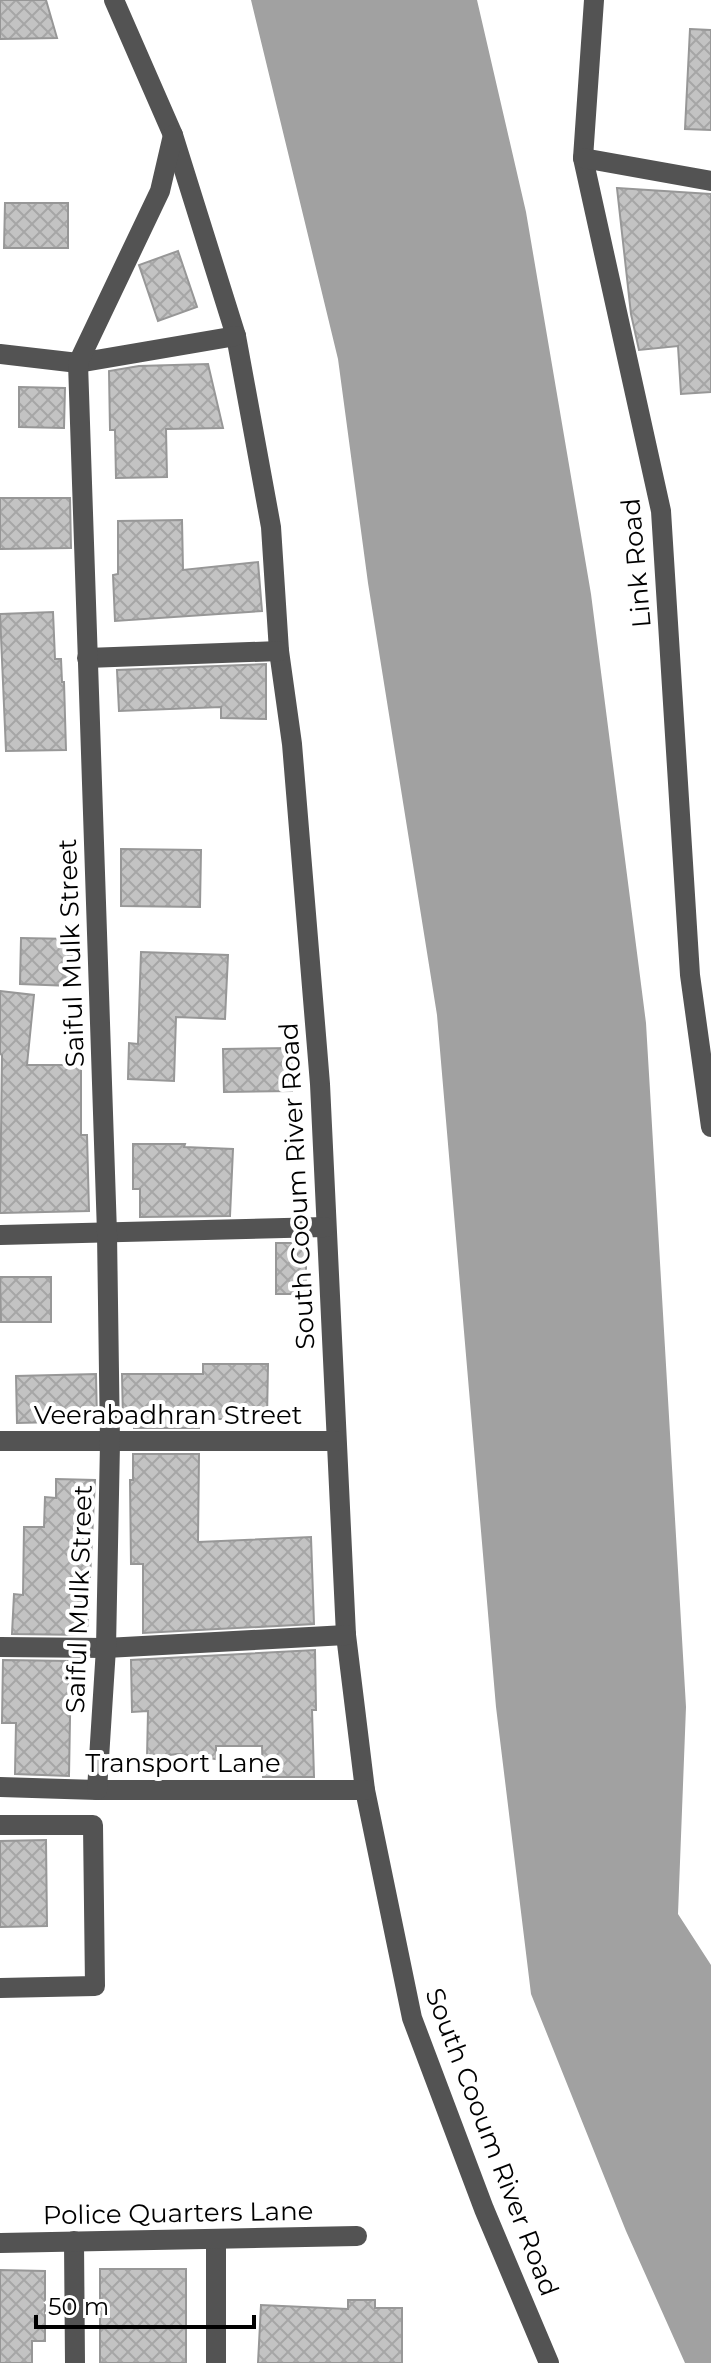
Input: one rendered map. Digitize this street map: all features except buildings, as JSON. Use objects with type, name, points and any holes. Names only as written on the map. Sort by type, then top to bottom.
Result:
[{"type":"street","name":"South Cooum River Road","points":[[114,0],[173,135],[236,336],[271,527],[279,651],[292,744],[320,1084],[346,1635],[365,1790],[412,2018],[484,2209],[549,2363]]},
{"type":"street","name":"Link Road","points":[[594,0],[583,158],[661,511],[690,975],[711,1127]]},
{"type":"street","name":"Saiful Mulk Street","points":[[97,1790],[106,1648],[110,1443],[107,1233],[78,363],[160,191],[173,135]]},
{"type":"street","points":[[583,158],[711,181]]},
{"type":"street","points":[[0,354],[78,363],[236,336]]},
{"type":"street","points":[[87,658],[279,651]]},
{"type":"street","points":[[0,1235],[325,1227]]},
{"type":"street","name":"Veerabadhran Street","points":[[0,1441],[335,1441]]},
{"type":"street","points":[[0,1647],[106,1648],[346,1635]]},
{"type":"street","name":"Transport Lane","points":[[0,1787],[365,1790]]},
{"type":"street","points":[[0,1825],[93,1825],[95,1986],[0,1988]]},
{"type":"street","name":"Police Quarters Lane","points":[[0,2243],[357,2236]]},
{"type":"street","points":[[216,2239],[216,2363]]},
{"type":"street","points":[[74,2241],[75,2363]]},
{"type":"shaded area","points":[[251,0],[477,0],[526,212],[591,594],[646,1023],[686,1707],[678,1914],[711,1965],[711,2363],[685,2363],[626,2231],[531,1994],[496,1707],[437,1015],[368,583],[338,359]]}]
